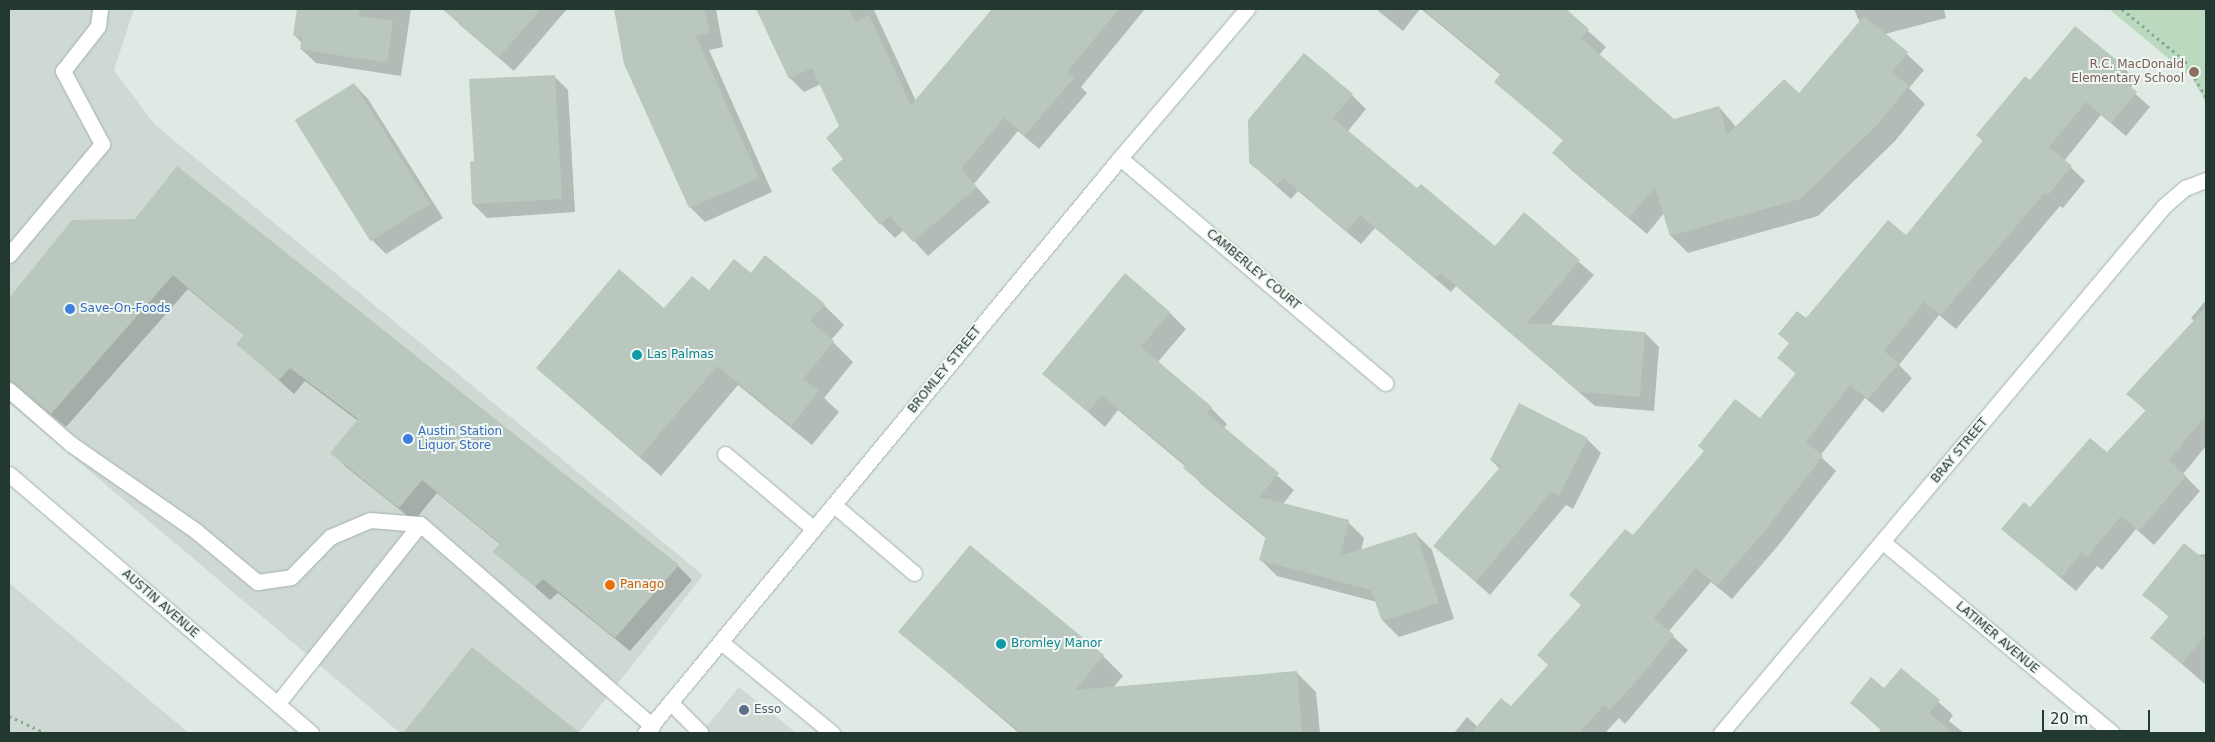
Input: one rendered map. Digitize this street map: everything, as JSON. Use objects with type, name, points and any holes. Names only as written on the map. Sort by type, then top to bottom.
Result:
[{"type":"street","points":[[9,255],[102,144],[63,71],[98,26],[100,9]]},
{"type":"street","name":"BROMLEY STREET","points":[[649,730],[1120,158],[1247,9]]},
{"type":"street","name":"CAMBERLEY COURT","points":[[1120,158],[1385,383]]},
{"type":"street","name":"BRAY STREET","points":[[1721,733],[2164,206],[2185,188],[2206,180]]},
{"type":"street","points":[[9,390],[71,444],[196,530],[257,582],[291,577],[330,537],[370,520],[420,524],[649,730]]},
{"type":"street","points":[[725,454],[814,529]]},
{"type":"street","name":"AUSTIN AVENUE","points":[[9,474],[311,733]]},
{"type":"street","points":[[834,505],[914,573]]},
{"type":"street","points":[[277,704],[420,524]]},
{"type":"street","name":"LATIMER AVENUE","points":[[1883,542],[2112,733]]},
{"type":"street","points":[[721,642],[832,733]]},
{"type":"street","points":[[671,703],[701,733]]},
{"type":"path","points":[[2122,9],[2185,61],[2206,97]]},
{"type":"path","points":[[9,716],[45,733]]},
{"type":"shaded area","points":[[9,9],[134,9],[114,70],[155,125],[703,575],[579,733],[400,733],[9,403]]},
{"type":"shaded area","points":[[9,583],[189,733],[9,733]]},
{"type":"shaded area","name":"Esso","points":[[739,687],[796,733],[701,733]]},
{"type":"green space","points":[[2109,9],[2206,9],[2206,103],[2192,78]]},
{"type":"building","points":[[297,9],[360,9],[359,16],[393,21],[387,63],[300,49],[302,37],[293,35]]},
{"type":"building","points":[[442,9],[541,9],[499,57]]},
{"type":"building","points":[[614,9],[705,9],[710,33],[696,36],[759,178],[689,208],[624,64]]},
{"type":"building","points":[[756,9],[849,9],[856,22],[869,15],[911,105],[992,9],[1119,9],[1067,72],[1074,78],[1025,135],[1004,118],[961,169],[977,187],[913,242],[890,216],[880,225],[831,169],[843,159],[826,138],[839,126],[812,68],[789,79]]},
{"type":"building","points":[[1423,9],[1566,9],[1589,29],[1581,38],[1674,119],[1719,106],[1727,135],[1784,79],[1799,93],[1864,16],[1908,52],[1892,72],[1909,86],[1878,124],[1800,199],[1670,236],[1655,187],[1629,218],[1552,153],[1563,140],[1494,82],[1501,73]]},
{"type":"building","points":[[2075,26],[2124,66],[2116,75],[2137,92],[2111,123],[2086,102],[2049,147],[2072,166],[2048,195],[2045,192],[1941,315],[1924,302],[1884,351],[1899,363],[1868,399],[1850,385],[1806,442],[1823,456],[1763,533],[1717,586],[1696,568],[1654,618],[1674,635],[1641,676],[1610,710],[1604,705],[1579,733],[1471,733],[1501,698],[1511,706],[1548,665],[1537,655],[1581,605],[1569,595],[1625,529],[1633,535],[1704,451],[1698,446],[1735,399],[1760,418],[1796,373],[1777,358],[1789,343],[1778,334],[1797,311],[1806,318],[1888,220],[1906,235],[1983,141],[1976,135],[2025,76],[2030,80]]},
{"type":"building","points":[[1304,53],[1353,94],[1333,118],[1417,188],[1421,184],[1495,246],[1524,212],[1580,260],[1527,323],[1645,332],[1640,397],[1579,392],[1441,273],[1436,279],[1360,215],[1347,231],[1283,178],[1277,185],[1249,163],[1248,120]]},
{"type":"building","points":[[555,75],[562,199],[472,204],[470,162],[474,161],[469,79]]},
{"type":"building","points":[[354,83],[430,204],[370,241],[295,120]]},
{"type":"building","points":[[177,166],[679,565],[615,638],[543,579],[535,587],[493,552],[500,543],[422,480],[399,508],[330,453],[358,419],[290,368],[279,380],[236,344],[244,335],[173,275],[51,414],[9,381],[9,298],[72,220],[135,219]]},
{"type":"building","name":"Las Palmas","points":[[765,255],[825,304],[810,321],[834,341],[803,379],[819,391],[791,426],[717,366],[640,457],[536,368],[619,269],[664,308],[692,276],[709,290],[734,259],[751,273]]},
{"type":"building","points":[[1125,273],[1170,312],[1141,347],[1212,407],[1207,413],[1279,473],[1259,497],[1349,520],[1340,556],[1416,532],[1439,603],[1382,621],[1371,590],[1259,560],[1266,536],[1183,468],[1186,465],[1102,395],[1088,412],[1042,374]]},
{"type":"building","points":[[2206,307],[2206,415],[2169,460],[2186,476],[2139,531],[2121,516],[2087,557],[2082,552],[2061,578],[2001,529],[2024,502],[2030,507],[2090,438],[2107,452],[2146,410],[2126,394]]},
{"type":"building","points":[[1519,403],[1588,438],[1559,496],[1551,492],[1476,582],[1433,546],[1501,466],[1490,460]]},
{"type":"building","points":[[2184,543],[2206,561],[2206,634],[2182,664],[2150,638],[2169,616],[2142,595]]},
{"type":"building","name":"Bromley Manor","points":[[970,545],[1104,655],[1075,690],[1297,671],[1302,733],[1022,733],[898,632]]},
{"type":"building","points":[[472,647],[580,733],[403,733]]},
{"type":"building","points":[[1901,668],[1940,700],[1929,713],[1953,733],[1886,733],[1850,703],[1871,677],[1884,688]]},
{"type":"place","name":"R.C. MacDonald Elementary School","points":[[2194,72]]},
{"type":"place","name":"Save-On-Foods","points":[[70,309]]},
{"type":"place","name":"Las Palmas","points":[[637,355]]},
{"type":"place","name":"Austin Station Liquor Store","points":[[408,439]]},
{"type":"place","name":"Panago","points":[[610,585]]},
{"type":"place","name":"Bromley Manor","points":[[1001,644]]},
{"type":"place","name":"Esso","points":[[744,710]]}]
